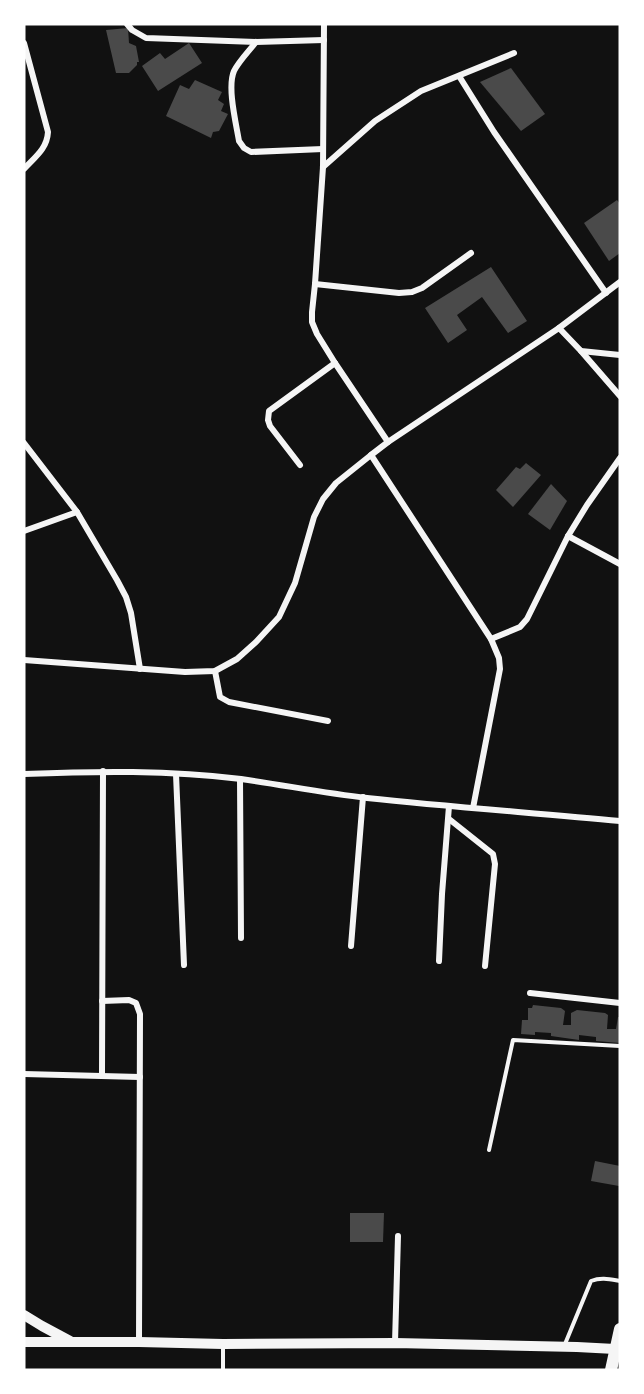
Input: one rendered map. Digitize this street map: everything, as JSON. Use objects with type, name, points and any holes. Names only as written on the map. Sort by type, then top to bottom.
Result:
[{"type":"main road","points":[[24,1315],[73,1342]]},
{"type":"main road","points":[[611,1370],[620,1329]]},
{"type":"main road","points":[[24,1342],[223,1344],[395,1342],[615,1349]]},
{"type":"street","points":[[127,24],[132,30],[146,38],[256,42],[324,40]]},
{"type":"street","points":[[324,24],[323,167],[312,322],[316,334],[388,442]]},
{"type":"street","points":[[256,42],[236,67],[230,83],[239,141],[251,152],[323,149]]},
{"type":"street","points":[[24,43],[48,132],[48,141],[43,149],[24,169]]},
{"type":"street","points":[[323,167],[375,121],[421,91],[514,53]]},
{"type":"street","points":[[459,76],[494,132],[606,293]]},
{"type":"street","points":[[315,284],[399,293],[412,292],[422,288],[471,253]]},
{"type":"street","points":[[24,660],[185,672],[215,671],[237,658],[256,642],[279,617],[295,583],[314,517],[323,499],[336,483],[388,442],[559,328],[620,282]]},
{"type":"street","points":[[559,328],[620,396]]},
{"type":"street","points":[[580,351],[620,355]]},
{"type":"street","points":[[300,465],[270,426],[269,411],[335,363]]},
{"type":"street","points":[[24,443],[77,512],[126,597],[131,613],[140,669]]},
{"type":"street","points":[[371,455],[491,639],[499,658],[500,669],[473,808]]},
{"type":"street","points":[[491,639],[520,627],[527,619],[568,536],[620,458]]},
{"type":"street","points":[[24,531],[77,512]]},
{"type":"street","points":[[568,536],[620,564]]},
{"type":"street","points":[[215,671],[219,697],[229,702],[328,721]]},
{"type":"street","points":[[24,774],[104,771],[240,779],[363,797],[620,821]]},
{"type":"street","points":[[102,1076],[104,771]]},
{"type":"street","points":[[176,774],[184,965]]},
{"type":"street","points":[[240,779],[242,938]]},
{"type":"street","points":[[351,946],[363,797]]},
{"type":"street","points":[[439,961],[449,806]]},
{"type":"street","points":[[449,819],[493,854],[495,864],[485,966]]},
{"type":"street","points":[[530,993],[620,1003]]},
{"type":"street","points":[[102,1001],[129,1000],[136,1003],[140,1014],[139,1342]]},
{"type":"street","points":[[24,1074],[140,1077]]},
{"type":"street","points":[[395,1342],[398,1236]]},
{"type":"lane","points":[[489,1150],[513,1040],[620,1046]]},
{"type":"lane","points":[[564,1347],[591,1281],[605,1278],[620,1281]]},
{"type":"lane","points":[[223,1344],[223,1370]]},
{"type":"building","points":[[128,28],[129,43],[136,46],[139,62],[129,73],[116,73],[106,30]]},
{"type":"building","points":[[189,43],[202,63],[158,91],[142,66],[160,53],[165,59]]},
{"type":"building","points":[[511,68],[545,114],[521,131],[480,82]]},
{"type":"building","points":[[195,80],[222,92],[218,100],[224,104],[221,111],[228,114],[219,131],[213,132],[211,138],[166,116],[180,85],[189,89]]},
{"type":"building","points":[[617,200],[620,204],[620,253],[609,261],[584,223]]},
{"type":"building","points":[[491,267],[527,321],[508,333],[482,297],[457,315],[467,330],[448,343],[425,308]]},
{"type":"building","points":[[526,463],[541,475],[513,507],[496,490],[516,467],[520,469]]},
{"type":"building","points":[[551,484],[567,501],[550,530],[528,514]]},
{"type":"building","points":[[533,1005],[561,1008],[565,1011],[563,1025],[571,1025],[571,1013],[577,1010],[605,1013],[608,1015],[607,1029],[616,1029],[618,1017],[620,1017],[620,1043],[596,1041],[596,1037],[579,1035],[579,1040],[551,1036],[551,1033],[521,1034],[522,1020],[528,1020],[528,1008],[532,1008]]},
{"type":"building","points":[[595,1161],[620,1166],[619,1186],[591,1181]]},
{"type":"building","points":[[350,1213],[384,1213],[383,1242],[350,1242]]}]
